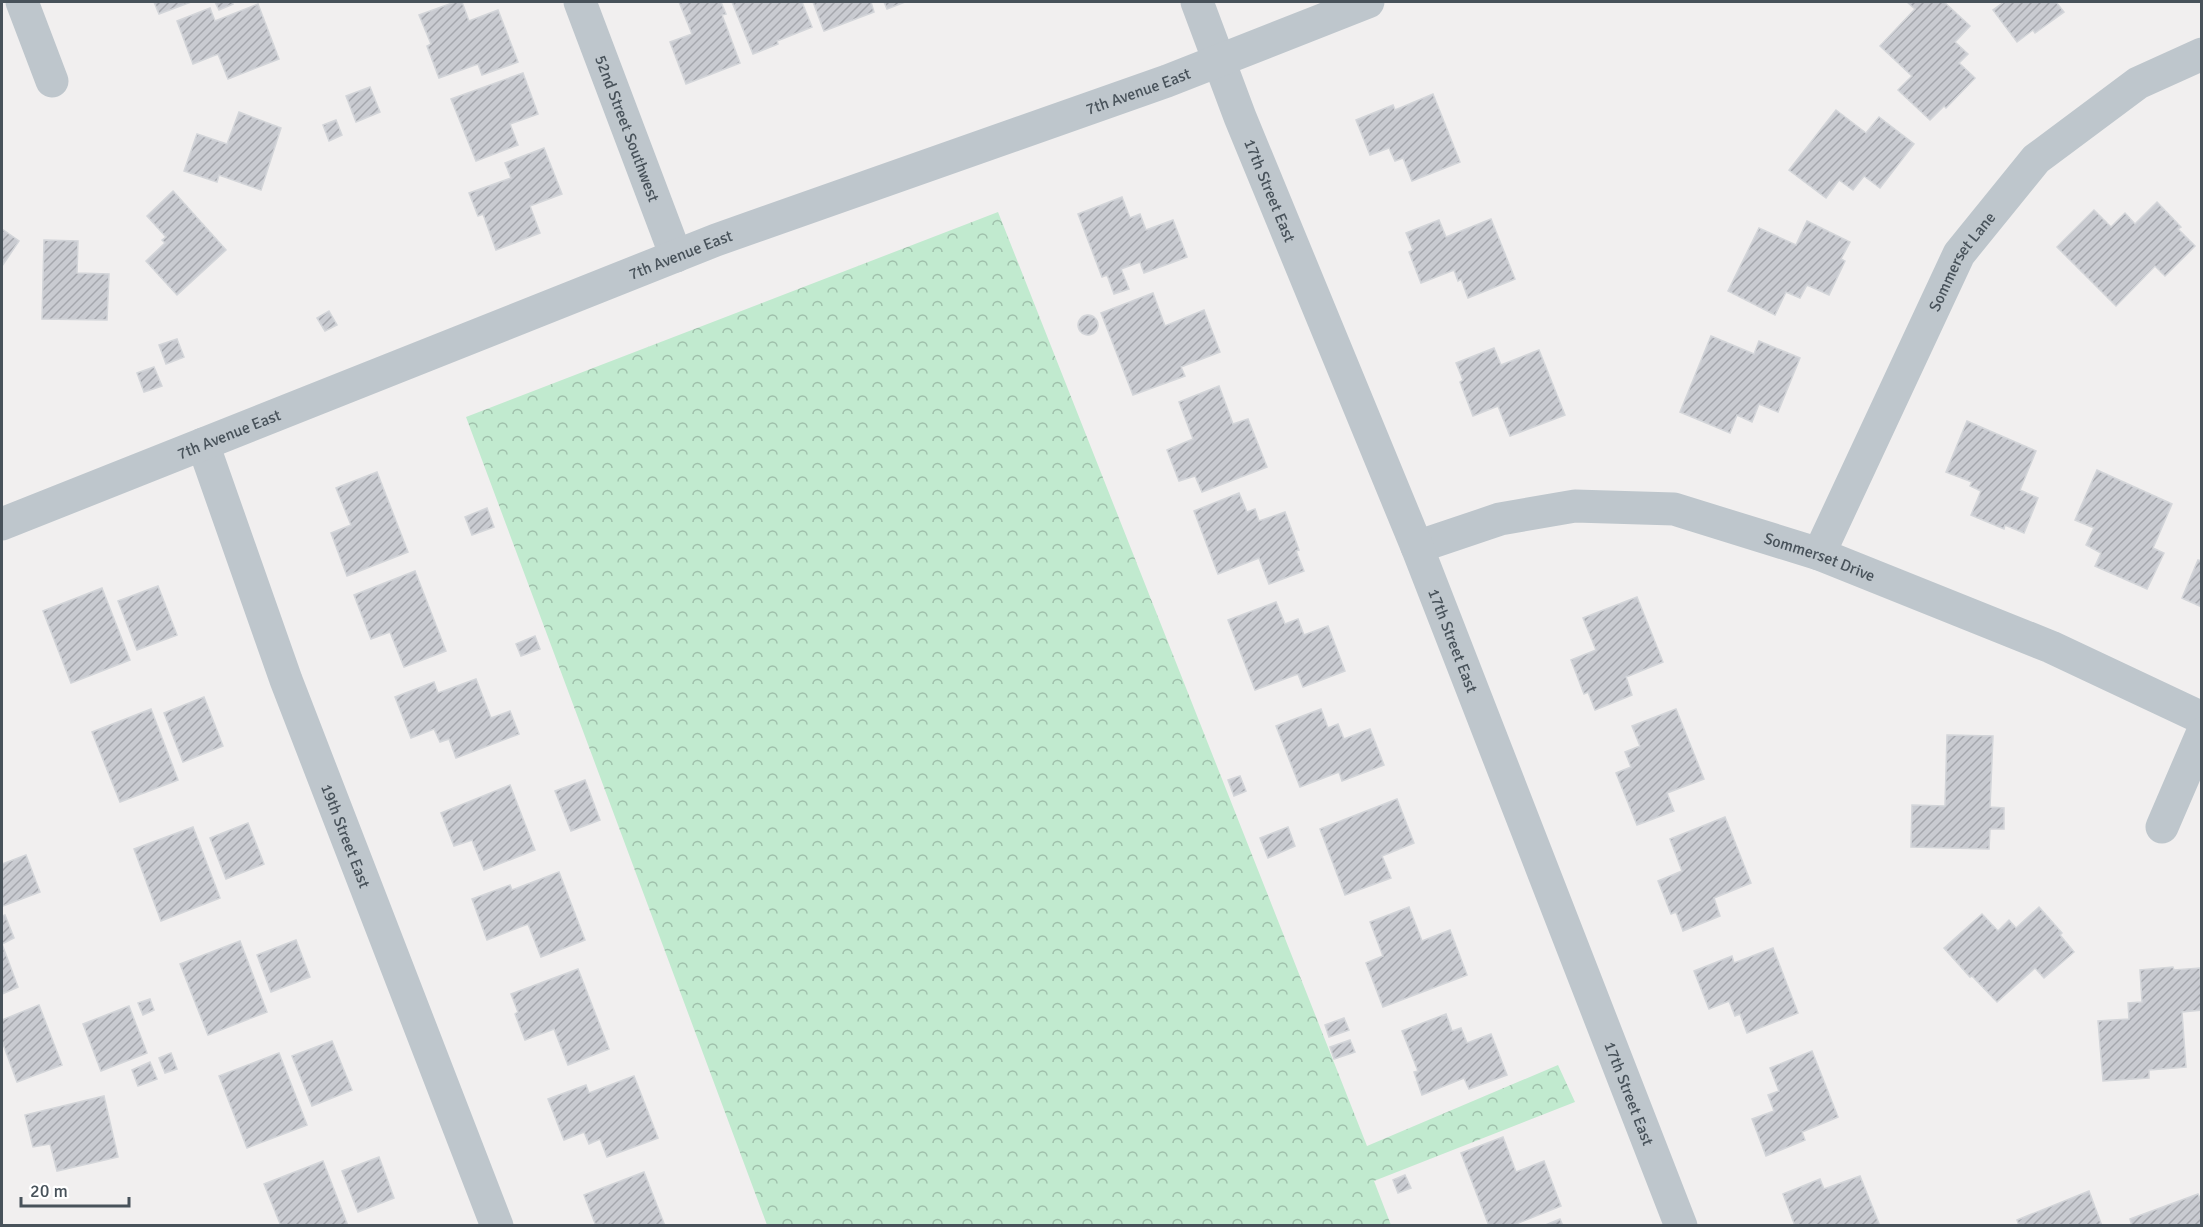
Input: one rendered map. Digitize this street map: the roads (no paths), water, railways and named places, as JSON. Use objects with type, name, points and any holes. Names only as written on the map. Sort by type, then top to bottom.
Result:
[{"type":"street","points":[[22,2],[52,81]]},
{"type":"street","name":"52nd Street Southwest","points":[[580,2],[676,256]]},
{"type":"street","points":[[1197,2],[1219,61]]},
{"type":"street","name":"7th Avenue East","points":[[2,524],[676,256],[1219,61],[1368,2]]},
{"type":"street","name":"Sommerset Lane","points":[[1819,554],[1959,254],[2036,159],[2138,83],[2202,54]]},
{"type":"street","name":"17th Street East","points":[[1219,61],[1417,547],[1681,1226]]},
{"type":"street","name":"19th Street East","points":[[203,444],[286,680],[497,1226]]},
{"type":"street","name":"Sommerset Drive","points":[[1417,547],[1500,519],[1575,506],[1674,509],[1819,554],[2051,647],[2202,718]]},
{"type":"street","points":[[2162,827],[2202,734]]}]
